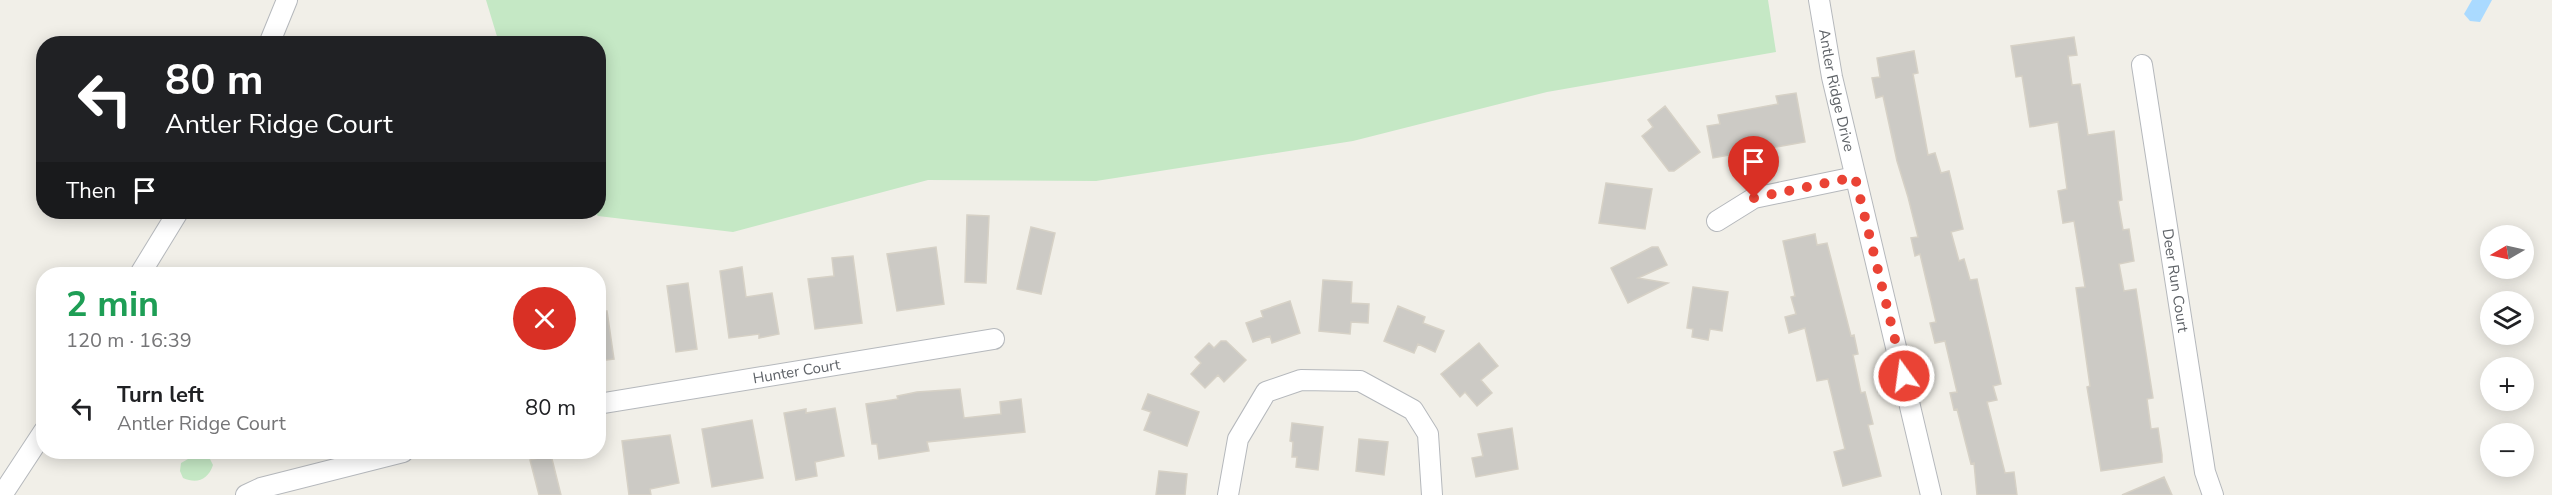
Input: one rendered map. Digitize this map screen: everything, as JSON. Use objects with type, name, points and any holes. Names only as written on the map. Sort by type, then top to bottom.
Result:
[{"type":"street","points":[[272,36],[287,0]]},
{"type":"street","name":"Antler Ridge Drive","points":[[1819,0],[1832,77],[1931,495]]},
{"type":"street","name":"Deer Run Court","points":[[2142,65],[2205,472],[2213,495]]},
{"type":"street","points":[[1717,221],[1754,198],[1855,177]]},
{"type":"street","points":[[144,267],[174,219]]},
{"type":"street","name":"Hunter Court","points":[[606,403],[994,339]]},
{"type":"street","points":[[1228,495],[1238,439],[1266,392],[1301,380],[1360,381],[1413,410],[1428,434],[1432,495]]},
{"type":"street","points":[[2,495],[36,443]]},
{"type":"street","points":[[246,495],[261,488],[375,459]]},
{"type":"green space","points":[[486,0],[1768,0],[1776,52],[1547,92],[1353,141],[1096,181],[928,180],[733,232],[606,217],[606,36],[497,36]]},
{"type":"green space","points":[[188,459],[210,459],[213,465],[205,477],[193,481],[183,478],[180,471],[181,463]]},
{"type":"water","points":[[2472,0],[2492,0],[2480,22],[2470,21],[2464,14]]},
{"type":"building","points":[[2074,37],[2077,55],[2068,56],[2072,85],[2080,84],[2088,135],[2114,131],[2122,200],[2118,201],[2123,230],[2129,229],[2134,261],[2119,264],[2124,291],[2136,289],[2153,398],[2147,399],[2151,429],[2158,428],[2162,455],[2162,462],[2101,471],[2087,387],[2090,386],[2076,288],[2085,287],[2074,221],[2063,223],[2058,191],[2067,189],[2058,122],[2030,127],[2022,76],[2016,77],[2011,46]]},
{"type":"building","points":[[1914,51],[1918,73],[1913,74],[1928,155],[1935,153],[1941,173],[1949,171],[1963,229],[1951,232],[1959,261],[1964,259],[1970,280],[1977,279],[2001,384],[1993,386],[1997,400],[1987,402],[2005,473],[2014,472],[2017,495],[1977,495],[1974,463],[1971,464],[1957,409],[1954,410],[1950,393],[1957,392],[1945,341],[1935,343],[1930,323],[1936,322],[1920,254],[1915,256],[1911,238],[1918,237],[1897,161],[1883,96],[1876,98],[1872,78],[1880,77],[1877,58]]},
{"type":"building","points":[[1796,93],[1805,142],[1713,158],[1707,126],[1720,124],[1718,115],[1778,104],[1776,96]]},
{"type":"building","points":[[1665,106],[1700,152],[1674,171],[1669,171],[1642,136],[1653,127],[1648,120]]},
{"type":"building","points":[[1606,183],[1652,189],[1645,229],[1599,223]]},
{"type":"building","points":[[967,215],[989,216],[986,283],[965,282]]},
{"type":"building","points":[[1031,227],[1055,233],[1041,294],[1017,289]]},
{"type":"building","points":[[1815,234],[1817,245],[1827,243],[1851,336],[1854,335],[1858,354],[1853,355],[1861,393],[1865,392],[1873,424],[1868,425],[1881,476],[1843,486],[1834,452],[1845,449],[1828,379],[1817,381],[1805,328],[1789,333],[1785,317],[1796,314],[1791,297],[1795,296],[1783,241]]},
{"type":"building","points":[[936,247],[944,304],[897,311],[887,254]]},
{"type":"building","points":[[1652,247],[1658,247],[1667,265],[1638,278],[1668,283],[1628,303],[1611,268]]},
{"type":"building","points":[[853,256],[862,323],[815,329],[808,279],[834,276],[832,258]]},
{"type":"building","points":[[742,267],[746,297],[772,293],[779,334],[759,338],[759,334],[729,338],[720,271]]},
{"type":"building","points":[[1323,280],[1352,282],[1351,303],[1369,304],[1368,323],[1351,322],[1350,334],[1319,331]]},
{"type":"building","points":[[688,283],[697,349],[676,352],[667,286]]},
{"type":"building","points":[[1693,287],[1728,292],[1722,331],[1710,329],[1708,340],[1692,337],[1693,329],[1687,328]]},
{"type":"building","points":[[1290,301],[1300,333],[1272,343],[1270,336],[1253,342],[1246,323],[1263,317],[1261,311]]},
{"type":"building","points":[[1398,306],[1425,317],[1423,323],[1444,331],[1435,352],[1418,344],[1414,353],[1384,341]]},
{"type":"building","points":[[606,311],[607,311],[614,359],[606,360]]},
{"type":"building","points":[[1221,341],[1226,341],[1246,360],[1224,382],[1218,375],[1205,388],[1191,374],[1201,363],[1195,357],[1209,343],[1214,348]]},
{"type":"building","points":[[1479,343],[1498,366],[1481,380],[1492,393],[1477,406],[1465,392],[1460,397],[1441,374]]},
{"type":"building","points":[[960,389],[964,418],[1001,414],[1000,402],[1021,399],[1025,432],[927,442],[929,451],[879,459],[877,444],[872,444],[866,404],[898,399],[897,396],[917,392]]},
{"type":"building","points":[[1148,394],[1199,412],[1187,446],[1144,430],[1151,412],[1142,409]]},
{"type":"building","points":[[835,408],[844,456],[815,462],[817,476],[796,480],[784,413],[806,409],[806,413]]},
{"type":"building","points":[[752,420],[763,478],[712,487],[702,429]]},
{"type":"building","points":[[1292,423],[1323,427],[1318,470],[1296,467],[1297,457],[1292,457],[1293,442],[1290,441]]},
{"type":"building","points":[[1512,428],[1518,469],[1476,477],[1472,458],[1483,456],[1478,434]]},
{"type":"building","points":[[670,435],[679,483],[650,489],[651,495],[629,495],[622,441]]},
{"type":"building","points":[[1359,439],[1388,442],[1384,475],[1356,471]]},
{"type":"building","points":[[552,459],[561,495],[539,495],[530,460]]},
{"type":"building","points":[[1159,471],[1187,474],[1185,495],[1156,495]]},
{"type":"building","points":[[2164,477],[2172,495],[2122,495]]},
{"type":"route","points":[[1754,198],[1855,177],[1904,376]]}]
